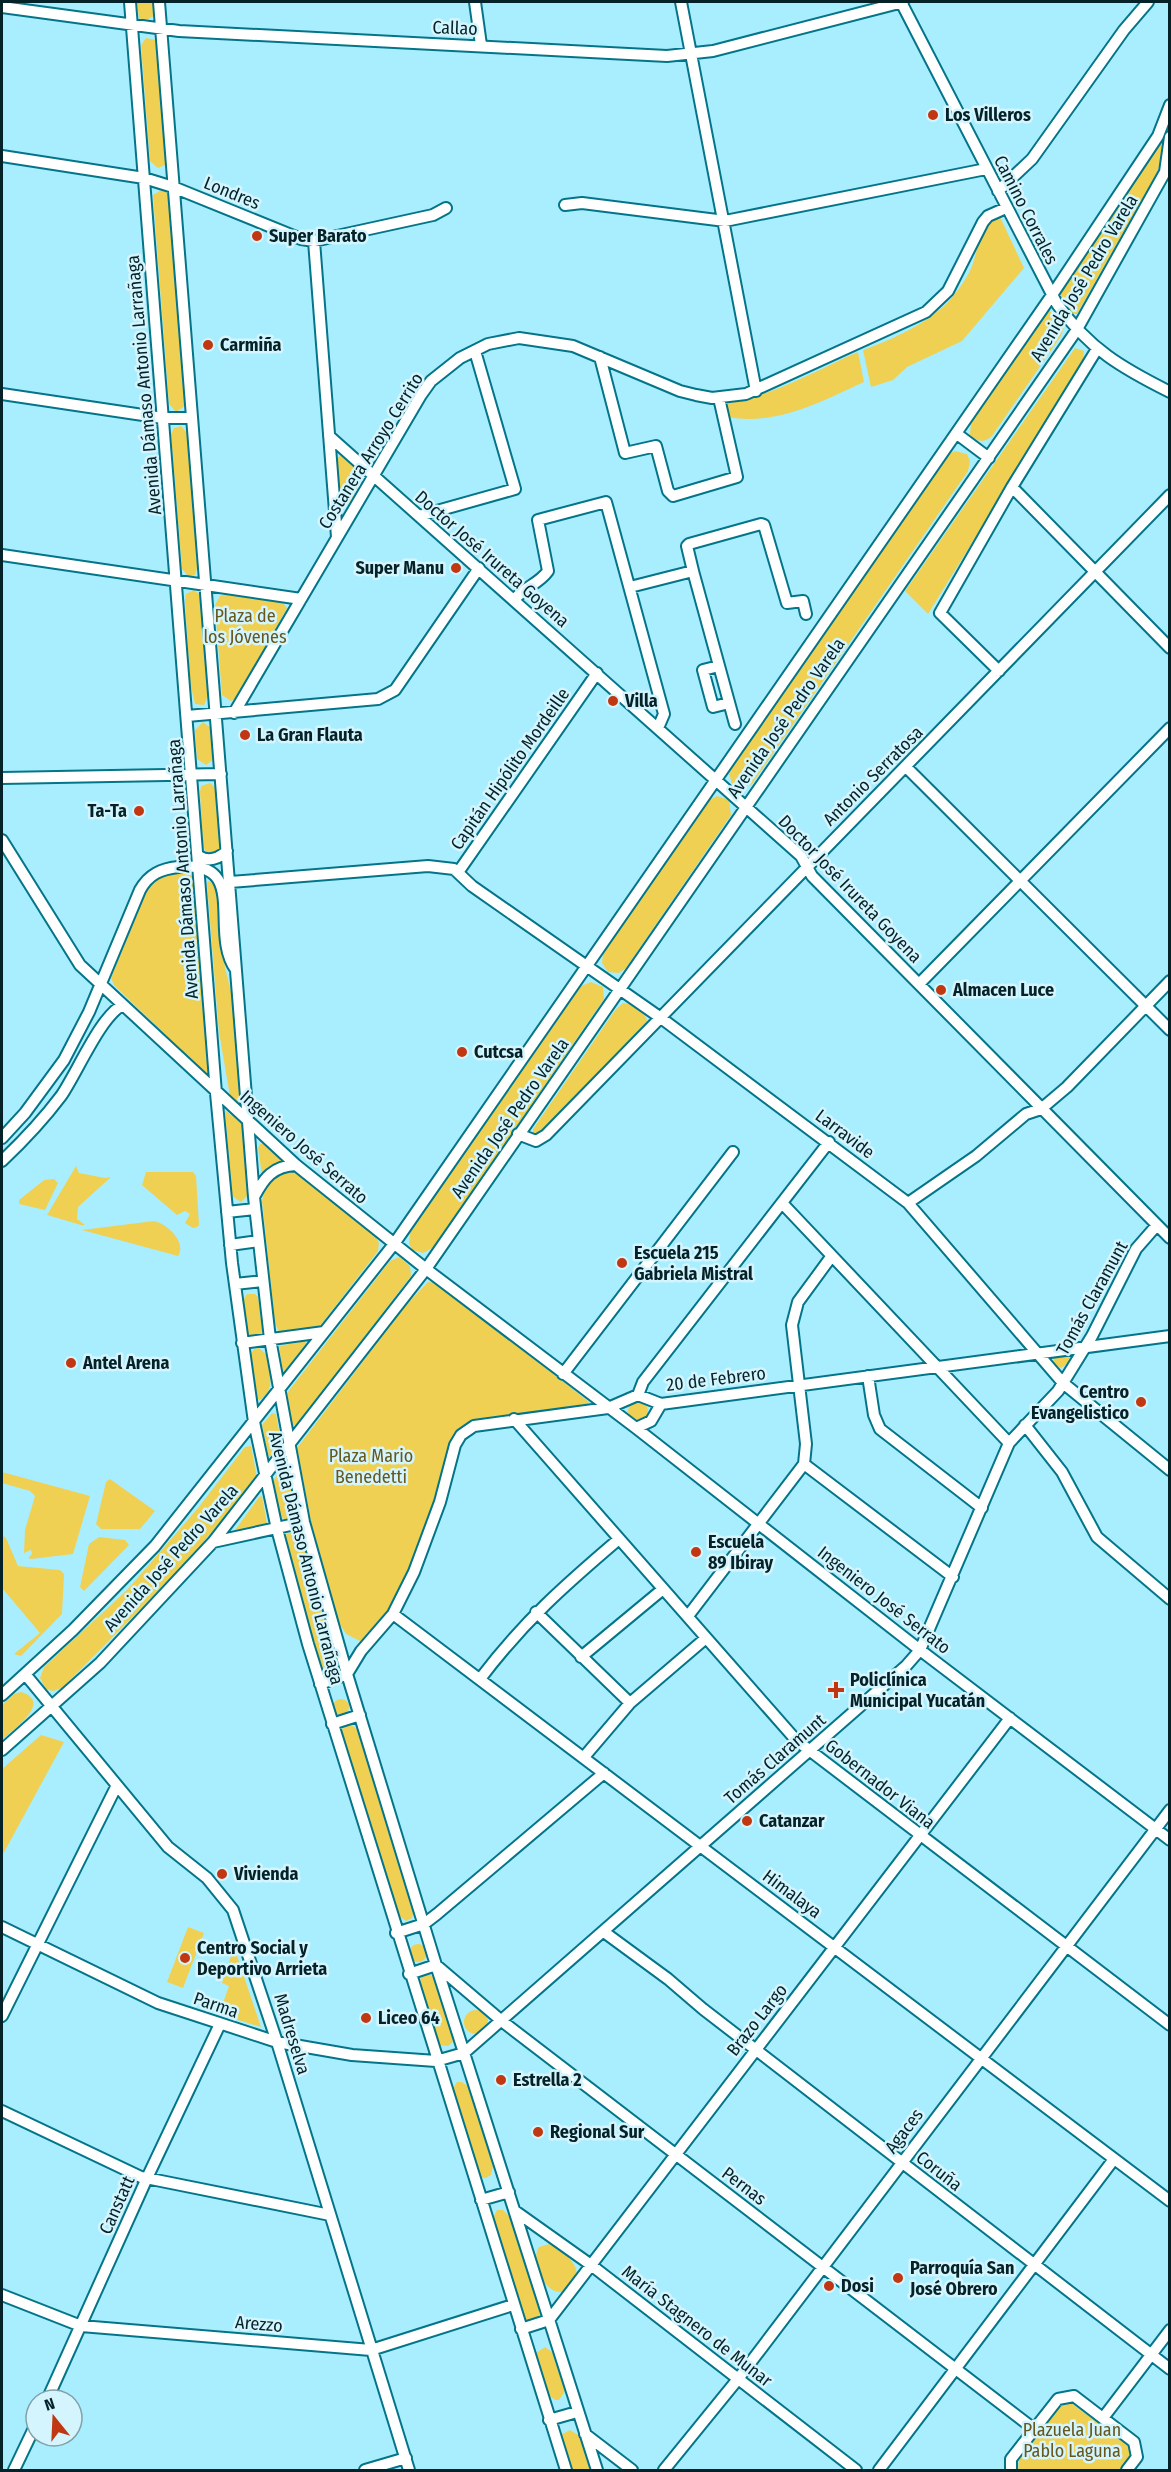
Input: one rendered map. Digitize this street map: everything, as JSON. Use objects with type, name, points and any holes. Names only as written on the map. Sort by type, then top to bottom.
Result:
[{"type":"street","name":"Avenida Dámaso Antonio Larrañaga","points":[[130,2],[193,775],[216,1093],[230,1245],[254,1422],[277,1528],[332,1724],[566,2470]]},
{"type":"street","name":"Avenida Dámaso Antonio Larrañaga","points":[[159,2],[255,1209],[278,1391],[304,1522],[347,1674],[436,1965],[597,2470]]},
{"type":"street","points":[[475,2],[481,45]]},
{"type":"street","points":[[681,2],[693,54],[756,391]]},
{"type":"street","name":"Callao","points":[[2,7],[161,29],[632,55],[693,54],[721,49],[902,2]]},
{"type":"street","name":"Camino Corrales","points":[[902,2],[1052,295],[1076,331],[1097,349],[1170,392]]},
{"type":"street","points":[[998,191],[1032,159],[1124,30],[1148,2]]},
{"type":"street","name":"Avenida José Pedro Varela","points":[[2,1695],[116,1589],[155,1546],[394,1244],[1052,295],[1158,136],[1170,105]]},
{"type":"street","name":"Avenida José Pedro Varela","points":[[2,1750],[100,1663],[213,1542],[426,1269],[1076,331],[1165,172],[1170,137]]},
{"type":"street","name":"Londres","points":[[2,156],[144,178],[314,242]]},
{"type":"street","points":[[565,204],[582,203],[724,221],[986,169]]},
{"type":"street","points":[[337,537],[314,242],[433,215],[446,208]]},
{"type":"street","name":"Costanera Arroyo Cerrito","points":[[234,713],[431,381],[445,369],[475,351],[503,340],[532,338],[573,346],[680,391],[718,398],[756,391],[926,312],[948,291],[983,222],[988,216],[1006,208]]},
{"type":"street","points":[[999,671],[940,613],[1012,487],[1097,349]]},
{"type":"street","points":[[419,516],[515,489],[475,351]]},
{"type":"street","points":[[600,357],[626,453],[656,446],[671,495],[676,497],[737,477],[718,398]]},
{"type":"street","points":[[2,394],[163,418],[192,417]]},
{"type":"street","points":[[957,434],[989,458]]},
{"type":"street","name":"Doctor José Irureta Goyena","points":[[329,436],[801,856],[812,876],[1041,1109],[1169,1235]]},
{"type":"street","points":[[1012,487],[1170,648]]},
{"type":"street","name":"Antonio Serratosa","points":[[518,1134],[536,1141],[546,1135],[1170,495]]},
{"type":"street","points":[[514,600],[523,589],[540,581],[548,571],[538,520],[606,502],[664,714],[658,728]]},
{"type":"street","points":[[735,724],[687,546],[764,525],[787,603],[803,601],[806,614]]},
{"type":"street","points":[[2,555],[301,599]]},
{"type":"street","points":[[187,716],[366,702],[378,699],[395,690],[478,568]]},
{"type":"street","points":[[630,587],[693,571]]},
{"type":"street","points":[[719,666],[704,670],[713,707],[729,703]]},
{"type":"street","name":"Capitán Hipólito Mordeille","points":[[230,882],[428,866],[447,867],[459,872],[597,673]]},
{"type":"street","points":[[919,984],[1170,728]]},
{"type":"street","points":[[906,767],[1170,1030]]},
{"type":"street","points":[[2,778],[221,774]]},
{"type":"street","name":"Ingeniero José Serrato","points":[[2,840],[68,948],[123,1005],[296,1165],[426,1269],[1170,1840]]},
{"type":"street","points":[[2,1137],[25,1113],[64,1060],[88,1012],[99,982],[146,881],[160,871],[199,860],[216,858],[227,851]]},
{"type":"street","points":[[199,860],[220,881],[228,958],[236,970]]},
{"type":"street","name":"Larravide","points":[[459,872],[472,886],[661,1018],[908,1203],[1063,1383],[1170,1470]]},
{"type":"street","points":[[908,1203],[976,1156],[1026,1114],[1041,1109],[1067,1087],[1170,981]]},
{"type":"street","points":[[2,1161],[32,1131],[59,1098],[80,1067],[101,1025],[110,1013],[123,1005]]},
{"type":"street","points":[[320,1683],[347,1674],[361,1651],[393,1614],[424,1547],[455,1444],[461,1435],[480,1424],[608,1408],[638,1395],[643,1382],[829,1142]]},
{"type":"street","points":[[563,1374],[734,1152]]},
{"type":"street","points":[[254,1197],[263,1179],[272,1171],[296,1165]]},
{"type":"street","points":[[782,1203],[1009,1443]]},
{"type":"street","points":[[227,1212],[255,1209]]},
{"type":"street","name":"Tomás Claramunt","points":[[436,2061],[464,2053],[503,2022],[906,1666],[920,1650],[1009,1443],[1063,1383],[1085,1348],[1136,1250],[1157,1225]]},
{"type":"street","points":[[230,1245],[259,1241]]},
{"type":"street","points":[[688,1616],[804,1464],[806,1444],[792,1324],[793,1313],[798,1302],[831,1257]]},
{"type":"street","points":[[235,1284],[263,1281]]},
{"type":"street","points":[[242,1343],[324,1332]]},
{"type":"street","name":"20 de Febrero","points":[[638,1395],[662,1404],[1170,1336]]},
{"type":"street","points":[[868,1376],[874,1415],[880,1429],[982,1508]]},
{"type":"street","points":[[636,1428],[651,1421],[662,1404]]},
{"type":"street","name":"Gobernador Viana","points":[[514,1419],[796,1740],[1170,2025]]},
{"type":"street","points":[[1025,1425],[1062,1472],[1097,1537],[1170,1599]]},
{"type":"street","points":[[804,1464],[953,1577]]},
{"type":"street","points":[[213,1542],[304,1522]]},
{"type":"street","points":[[480,1678],[511,1637],[536,1612],[619,1539]]},
{"type":"street","points":[[581,1657],[663,1589]]},
{"type":"street","points":[[536,1612],[630,1703]]},
{"type":"street","name":"Himalaya","points":[[393,1614],[1170,2201]]},
{"type":"street","points":[[584,1757],[630,1703],[706,1638]]},
{"type":"street","name":"Madreselva","points":[[25,1674],[168,1847],[219,1891],[233,1910],[277,2042],[410,2470]]},
{"type":"street","points":[[332,1724],[360,1715]]},
{"type":"street","name":"Brazo Largo","points":[[549,2320],[1010,1718]]},
{"type":"street","points":[[396,1933],[424,1924],[604,1773]]},
{"type":"street","points":[[2,2016],[116,1786]]},
{"type":"street","name":"Agaces","points":[[664,2470],[738,2379],[1170,1810]]},
{"type":"street","name":"Parma","points":[[2,1927],[158,2003],[277,2042],[352,2055],[436,2061]]},
{"type":"street","name":"Coruña","points":[[604,1932],[668,1979],[1170,2369]]},
{"type":"street","points":[[409,1974],[436,1965]]},
{"type":"street","name":"Pernas","points":[[436,1965],[503,2022],[1034,2429]]},
{"type":"street","name":"Canstatt","points":[[53,2388],[147,2178],[220,2024]]},
{"type":"street","points":[[2,2111],[147,2178],[330,2215]]},
{"type":"street","points":[[879,2470],[1114,2159]]},
{"type":"street","points":[[481,2200],[509,2192]]},
{"type":"street","name":"María Stagnero de Munar","points":[[515,2211],[591,2265],[856,2470]]},
{"type":"street","name":"Arezzo","points":[[2,2295],[81,2326],[371,2350],[513,2305]]},
{"type":"street","points":[[521,2329],[549,2320]]},
{"type":"street","points":[[1103,2418],[1170,2330]]},
{"type":"street","points":[[1011,2469],[1011,2459],[1058,2398],[1074,2396],[1134,2442],[1138,2451],[1137,2457],[1127,2470]]},
{"type":"street","points":[[549,2420],[577,2412]]},
{"type":"street","points":[[585,2434],[632,2470]]},
{"type":"street","points":[[14,2470],[25,2448]]},
{"type":"street","points":[[365,2470],[406,2458]]},
{"type":"green space","points":[[137,2],[154,2],[154,16],[144,21],[139,18]]},
{"type":"green space","points":[[146,38],[156,40],[158,45],[167,158],[165,165],[158,168],[150,161],[141,45]]},
{"type":"green space","points":[[1168,119],[1165,147],[1156,175],[1077,314],[1069,314],[1058,299],[1058,292]]},
{"type":"green space","points":[[163,189],[170,196],[186,405],[176,412],[169,404],[153,195]]},
{"type":"green space","points":[[1000,217],[1024,268],[962,341],[907,367],[893,380],[871,387],[863,350],[908,330],[929,318],[948,302],[969,273],[985,230]]},
{"type":"green space","points":[[1049,310],[1064,327],[1061,336],[992,436],[984,441],[975,439],[970,435],[971,421]]},
{"type":"green space","points":[[1075,348],[1084,351],[1083,363],[928,614],[905,591]]},
{"type":"green space","points":[[858,352],[864,382],[814,404],[781,415],[745,419],[727,417],[724,403],[776,389]]},
{"type":"green space","points":[[181,426],[189,435],[199,561],[195,575],[188,576],[182,569],[171,434],[174,428]]},
{"type":"green space","points":[[955,451],[967,454],[970,461],[968,471],[752,784],[740,789],[733,786],[729,774],[734,763],[947,455]]},
{"type":"green space","points":[[342,455],[364,474],[350,502],[345,505],[339,503],[335,459]]},
{"type":"green space","points":[[194,590],[200,595],[209,693],[204,705],[195,704],[190,682],[185,600],[186,594]]},
{"type":"green space","name":"Plaza de los Jóvenes","points":[[229,593],[282,602],[287,608],[236,699],[231,701],[222,695],[215,605],[220,596]]},
{"type":"green space","points":[[203,722],[211,728],[214,759],[206,765],[197,759],[195,730]]},
{"type":"green space","points":[[210,783],[217,789],[220,848],[219,852],[207,854],[203,846],[200,792],[201,786]]},
{"type":"green space","points":[[717,796],[729,800],[731,815],[626,968],[619,973],[608,972],[602,963],[603,954],[709,800]]},
{"type":"green space","points":[[188,872],[194,878],[208,1076],[114,985],[111,978],[149,885],[161,876]]},
{"type":"green space","points":[[209,881],[219,894],[225,968],[233,999],[241,1100],[239,1103],[230,1096],[219,1032],[207,883]]},
{"type":"green space","points":[[591,982],[603,987],[604,999],[434,1247],[423,1253],[413,1250],[409,1244],[410,1233],[581,986]]},
{"type":"green space","points":[[623,1003],[634,1006],[644,1014],[647,1021],[643,1027],[540,1134],[533,1135],[533,1129],[616,1009]]},
{"type":"green space","points":[[225,1110],[243,1125],[249,1194],[241,1202],[232,1196]]},
{"type":"green space","points":[[260,1144],[266,1144],[285,1162],[262,1175],[258,1148]]},
{"type":"green space","points":[[76,1166],[79,1173],[111,1177],[78,1207],[77,1219],[85,1225],[47,1215]]},
{"type":"green space","points":[[146,1172],[193,1172],[196,1176],[199,1225],[197,1227],[193,1228],[185,1223],[190,1214],[185,1211],[177,1215],[142,1185]]},
{"type":"green space","points":[[284,1172],[294,1172],[301,1176],[376,1237],[379,1243],[378,1251],[320,1326],[285,1333],[279,1332],[275,1323],[262,1201],[265,1186]]},
{"type":"green space","points":[[54,1179],[58,1183],[45,1210],[19,1204],[19,1200],[44,1180]]},
{"type":"green space","points":[[154,1221],[165,1226],[175,1235],[180,1245],[178,1256],[82,1230]]},
{"type":"green space","points":[[399,1257],[410,1266],[411,1276],[297,1425],[292,1426],[287,1393],[390,1261]]},
{"type":"green space","name":"Plaza Mario Benedetti","points":[[428,1282],[437,1283],[589,1402],[584,1407],[470,1423],[462,1427],[453,1439],[418,1552],[390,1612],[364,1643],[346,1634],[335,1616],[313,1532],[297,1448],[406,1305]]},
{"type":"green space","points":[[247,1294],[255,1294],[258,1297],[263,1336],[247,1338],[242,1302]]},
{"type":"green space","points":[[305,1341],[306,1344],[283,1373],[279,1346]]},
{"type":"green space","points":[[259,1348],[266,1354],[270,1373],[269,1390],[260,1400],[256,1398],[249,1357],[254,1349]]},
{"type":"green space","points":[[1065,1355],[1071,1358],[1070,1362],[1061,1368],[1053,1364],[1054,1358]]},
{"type":"green space","points":[[638,1401],[645,1404],[648,1411],[645,1418],[638,1421],[631,1418],[628,1411],[631,1404]]},
{"type":"green space","points":[[272,1413],[276,1414],[281,1442],[269,1458],[262,1425]]},
{"type":"green space","points":[[251,1446],[257,1478],[184,1565],[62,1688],[53,1691],[46,1689],[40,1678],[44,1667],[127,1590],[198,1508],[245,1447]]},
{"type":"green space","points":[[280,1470],[288,1472],[296,1512],[293,1519],[287,1521],[279,1515],[272,1483]]},
{"type":"green space","points":[[2,1472],[90,1496],[73,1554],[28,1558],[32,1554],[31,1550],[24,1553],[25,1530],[35,1496],[30,1491],[2,1483]]},
{"type":"green space","points":[[110,1479],[155,1511],[140,1529],[101,1529],[96,1524],[106,1482]]},
{"type":"green space","points":[[262,1496],[267,1524],[233,1533],[259,1497]]},
{"type":"green space","points":[[298,1530],[301,1532],[336,1660],[336,1665],[331,1671],[320,1667],[284,1535]]},
{"type":"green space","points":[[2,1535],[6,1538],[18,1566],[60,1570],[64,1574],[62,1614],[21,1656],[14,1654],[40,1633],[2,1588]]},
{"type":"green space","points":[[99,1537],[125,1540],[129,1545],[84,1591],[80,1587],[89,1544]]},
{"type":"green space","points":[[21,1692],[30,1697],[33,1702],[32,1709],[28,1716],[2,1740],[2,1705],[14,1694]]},
{"type":"green space","points":[[338,1699],[344,1699],[349,1707],[347,1713],[338,1715],[333,1710],[333,1704]]},
{"type":"green space","points":[[350,1724],[357,1729],[414,1909],[412,1918],[406,1921],[398,1915],[341,1733],[343,1727]]},
{"type":"green space","points":[[41,1735],[64,1742],[2,1856],[2,1769]]},
{"type":"green space","name":"Centro Social y Deportivo Arrieta","points":[[188,1927],[204,1933],[183,1988],[167,1982]]},
{"type":"green space","points":[[418,1944],[424,1947],[427,1953],[424,1959],[418,1962],[412,1959],[409,1953],[412,1947]]},
{"type":"green space","points":[[234,1947],[261,2027],[219,2014],[229,1986],[222,1983]]},
{"type":"green space","points":[[429,1974],[435,1978],[453,2036],[454,2041],[448,2046],[438,2045],[419,1982],[422,1976]]},
{"type":"green space","points":[[476,2010],[485,2013],[488,2022],[485,2031],[476,2034],[467,2031],[464,2022],[467,2013]]},
{"type":"green space","points":[[457,2082],[462,2082],[469,2087],[493,2166],[491,2175],[486,2178],[480,2177],[452,2090]]},
{"type":"green space","points":[[497,2210],[503,2210],[509,2216],[539,2309],[539,2315],[532,2322],[523,2318],[492,2220]]},
{"type":"green space","points":[[549,2244],[570,2260],[577,2273],[571,2286],[561,2292],[555,2291],[544,2282],[536,2260],[539,2247]]},
{"type":"green space","points":[[545,2347],[552,2352],[565,2391],[559,2400],[547,2394],[536,2359],[536,2353]]},
{"type":"green space","name":"Plazuela Juan Pablo Laguna","points":[[1068,2401],[1130,2446],[1132,2456],[1121,2470],[1018,2470],[1019,2458],[1062,2402]]},
{"type":"green space","points":[[570,2430],[580,2436],[590,2470],[570,2470],[560,2435]]},
{"type":"place","name":"Los Villeros","points":[[933,115]]},
{"type":"place","name":"Super Barato","points":[[257,236]]},
{"type":"place","name":"Carmiña","points":[[208,345]]},
{"type":"place","name":"Super Manu","points":[[456,568]]},
{"type":"place","name":"Villa","points":[[613,701]]},
{"type":"place","name":"La Gran Flauta","points":[[245,735]]},
{"type":"place","name":"Ta-Ta","points":[[139,811]]},
{"type":"place","name":"Almacen Luce","points":[[941,990]]},
{"type":"place","name":"Cutcsa","points":[[462,1052]]},
{"type":"place","name":"Escuela 215 Gabriela Mistral","points":[[622,1263]]},
{"type":"place","name":"Antel Arena","points":[[71,1363]]},
{"type":"place","name":"Centro Evangelistico","points":[[1141,1402]]},
{"type":"place","name":"Escuela 89 Ibiray","points":[[696,1552]]},
{"type":"place","name":"Policlínica Municipal Yucatán","points":[[836,1690]]},
{"type":"place","name":"Catanzar","points":[[747,1821]]},
{"type":"place","name":"Vivienda","points":[[222,1874]]},
{"type":"place","name":"Centro Social y Deportivo Arrieta","points":[[185,1958]]},
{"type":"place","name":"Liceo 64","points":[[366,2018]]},
{"type":"place","name":"Estrella 2","points":[[501,2080]]},
{"type":"place","name":"Regional Sur","points":[[538,2132]]},
{"type":"place","name":"Parroquía San José Obrero","points":[[898,2278]]},
{"type":"place","name":"Dosi","points":[[829,2286]]}]
